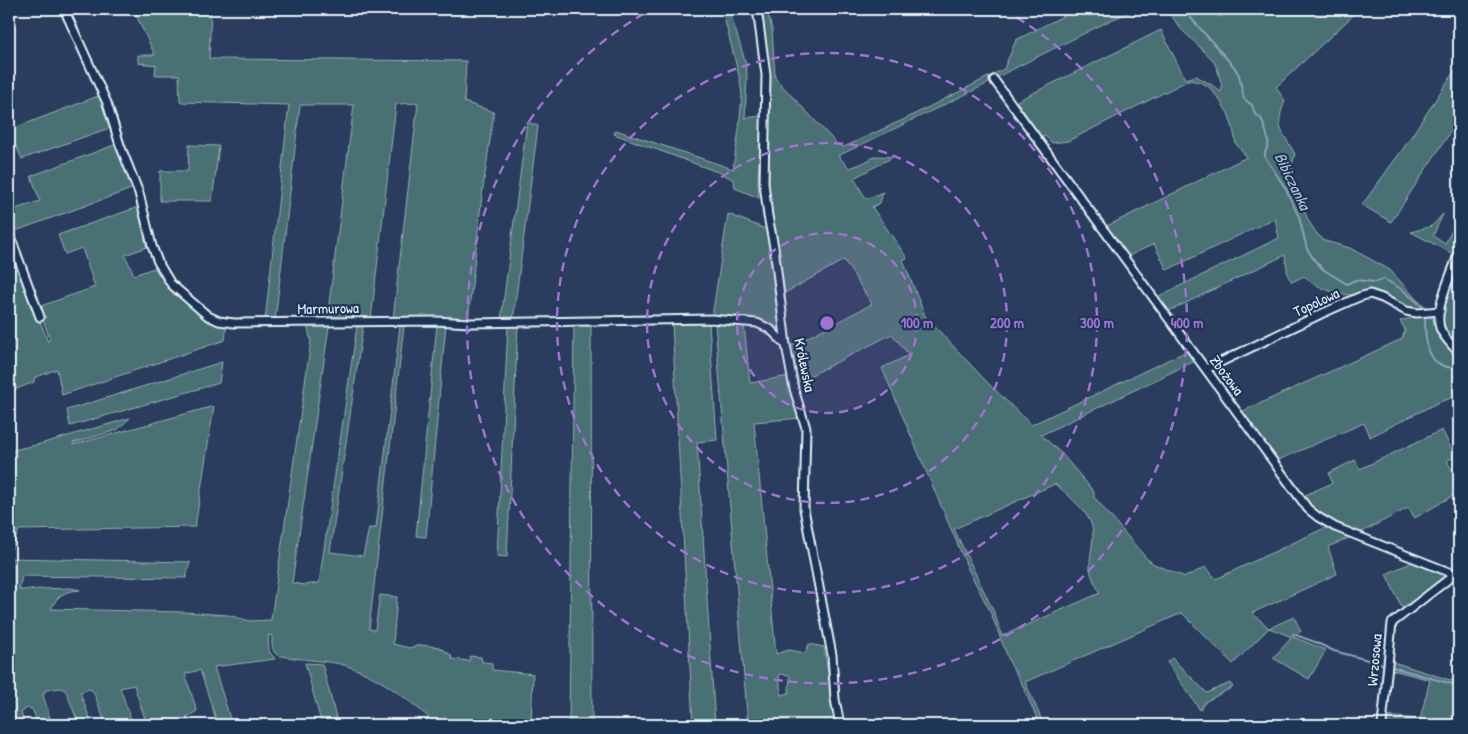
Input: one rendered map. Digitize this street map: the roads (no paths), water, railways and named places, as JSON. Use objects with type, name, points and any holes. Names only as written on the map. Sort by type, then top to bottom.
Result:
[{"type":"street","name":"Marmurowa","points":[[64,9],[107,103],[120,145],[139,194],[158,262],[171,284],[208,316],[234,323],[436,321],[470,323],[712,319],[757,323],[770,329],[786,345]]},
{"type":"street","name":"Królewska","points":[[758,9],[766,75],[764,183],[786,345],[794,389],[806,428],[804,509],[832,655],[835,699],[840,725]]},
{"type":"street","name":"Zbożowa","points":[[994,80],[1247,423],[1298,496],[1318,517],[1335,527],[1457,572]]},
{"type":"street","points":[[9,234],[40,317]]},
{"type":"street","points":[[1459,252],[1440,311],[1440,328],[1459,353]]},
{"type":"street","name":"Topolowa","points":[[1206,369],[1323,313],[1370,294],[1382,298],[1406,312],[1440,311]]},
{"type":"street","name":"Wrzosowa","points":[[1382,725],[1392,623],[1457,572]]},
{"type":"waterway","name":"Bibiczanka","points":[[1187,9],[1190,17],[1235,68],[1239,75],[1244,99],[1252,105],[1255,114],[1261,118],[1268,140],[1265,157],[1286,189],[1299,217],[1307,249],[1315,261],[1324,270],[1347,284],[1355,280],[1375,282],[1384,279],[1403,290],[1423,307]]},
{"type":"waterway","name":"Bibiczanka","points":[[1425,318],[1425,331],[1429,352],[1437,363],[1459,369]]},
{"type":"waterway","points":[[1293,634],[1334,651],[1383,664]]},
{"type":"waterway","points":[[1392,667],[1459,686]]}]
